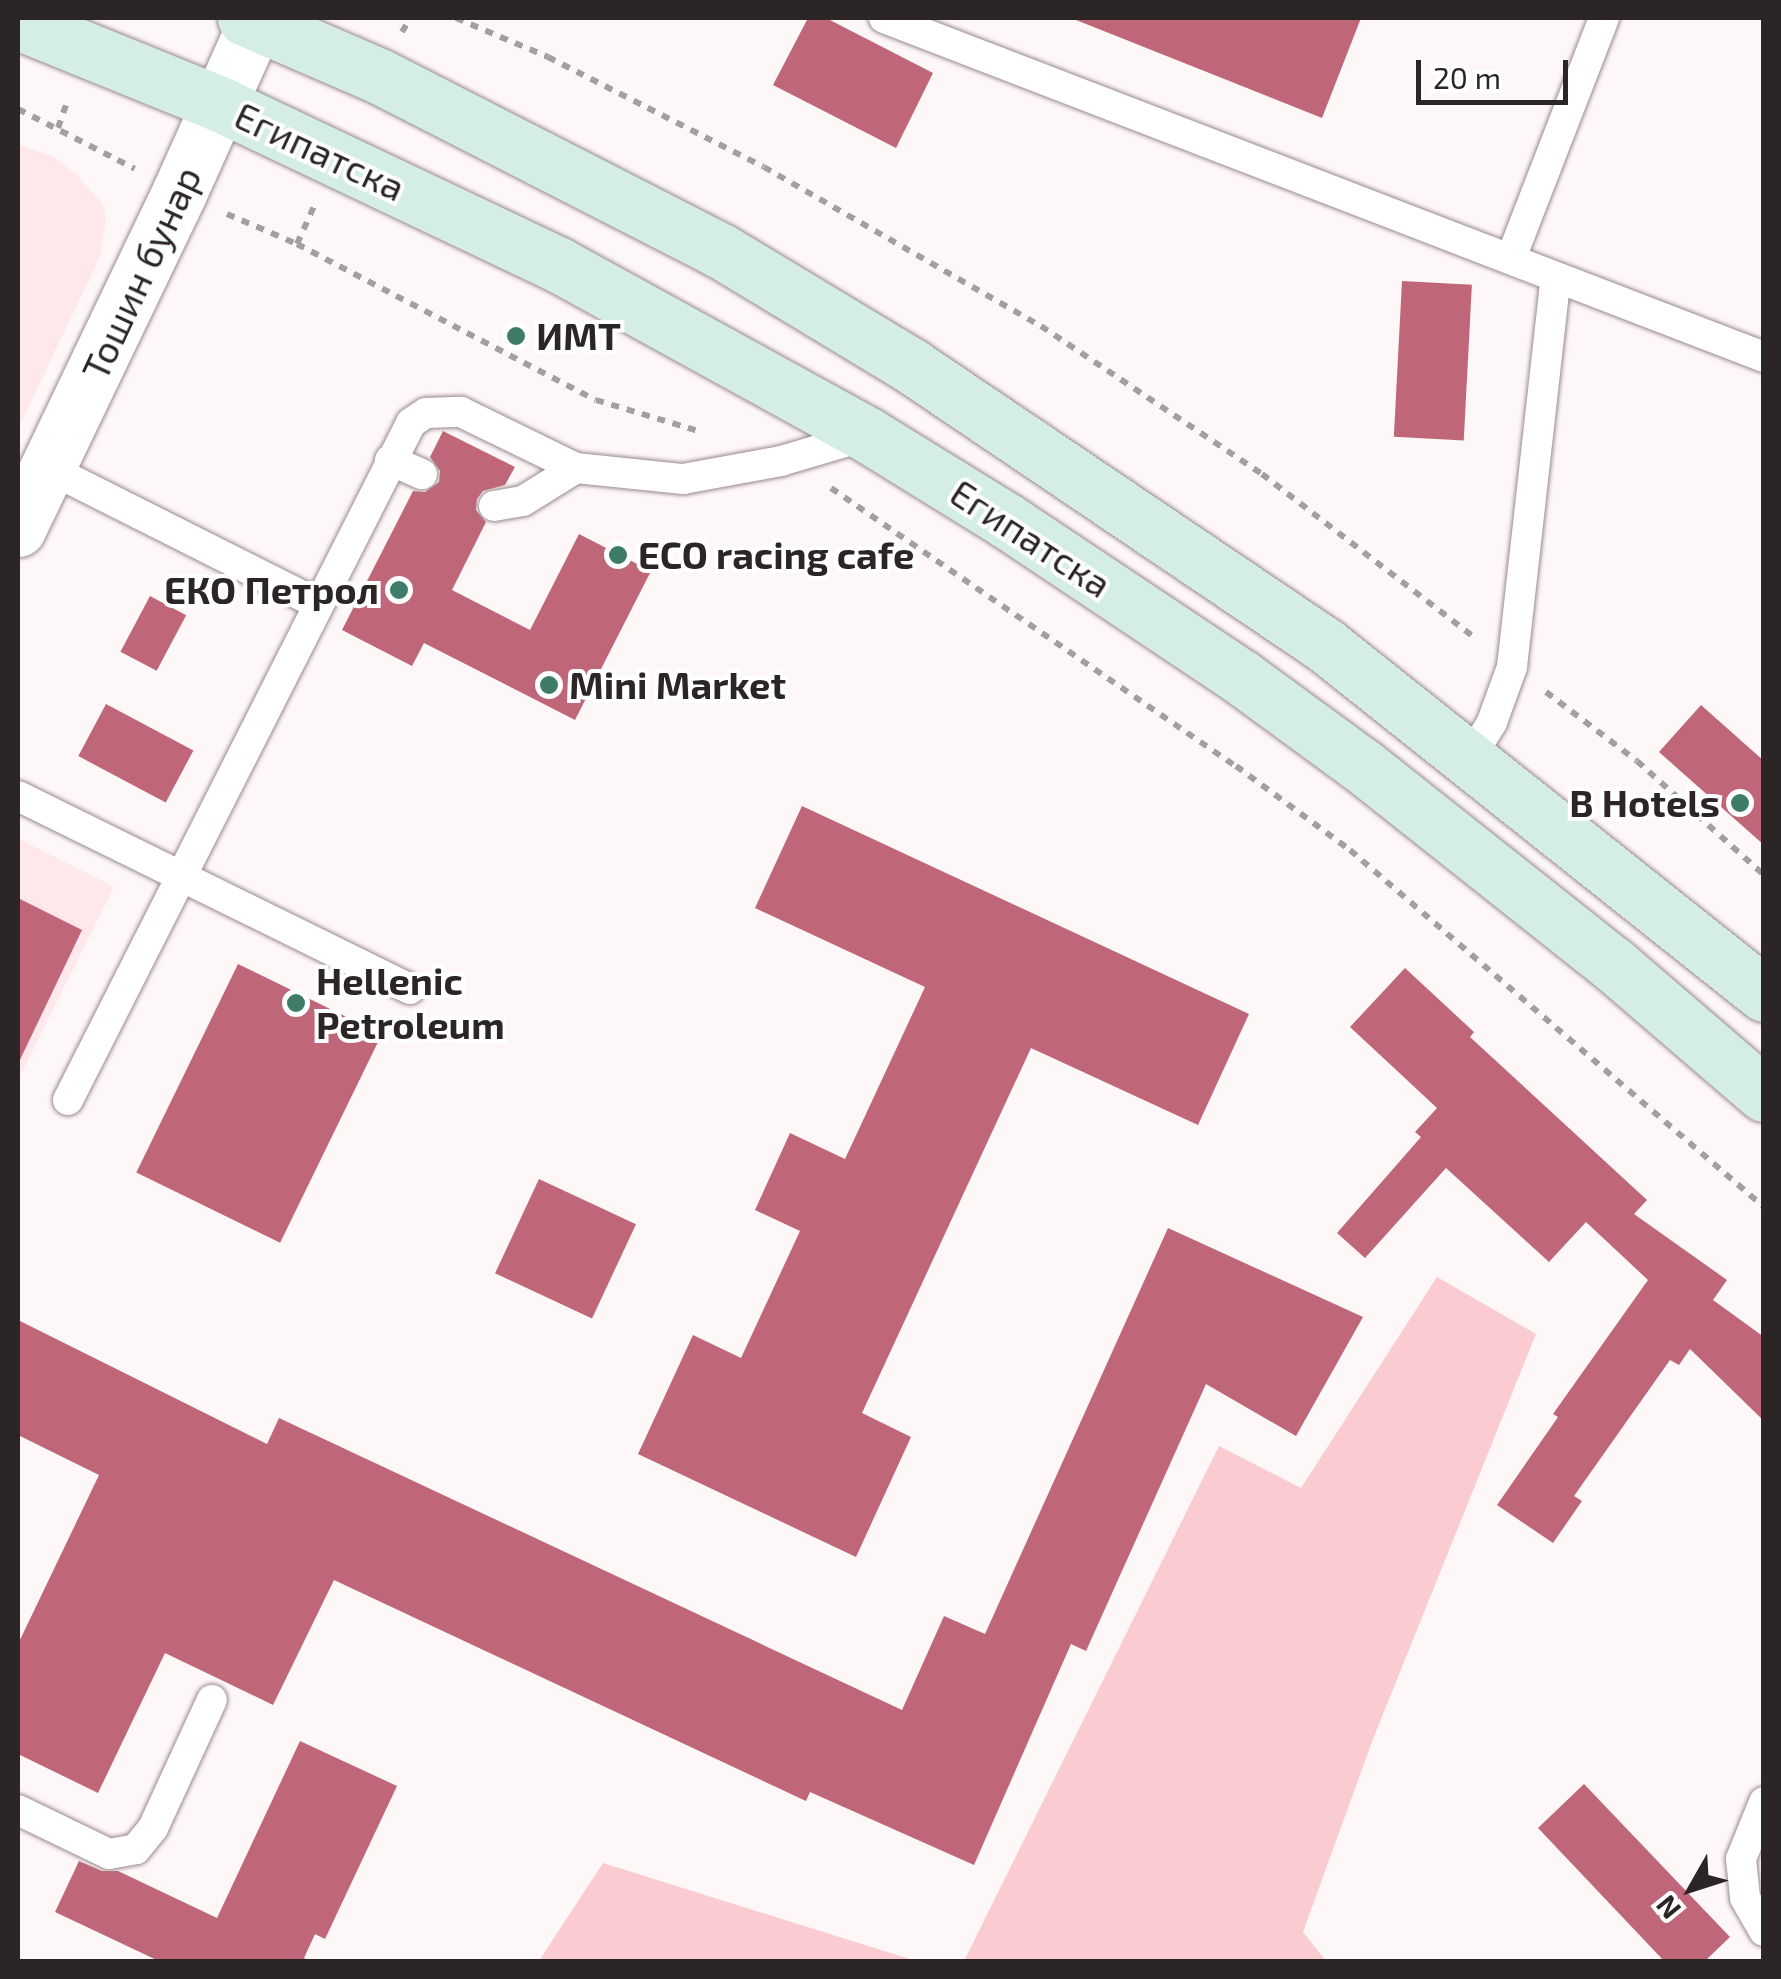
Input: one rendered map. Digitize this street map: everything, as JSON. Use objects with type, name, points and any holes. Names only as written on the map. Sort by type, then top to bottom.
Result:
[{"type":"main road","name":"Египатска","points":[[253,19],[498,136],[721,251],[816,306],[1178,542],[1325,645],[1471,756],[1764,994]]},
{"type":"main road","points":[[18,22],[220,104]]},
{"type":"main road","name":"Египатска","points":[[220,104],[559,265],[868,435],[1109,588],[1333,745],[1614,965],[1764,1094]]},
{"type":"street","name":"Тошин бунар","points":[[18,529],[220,104],[253,19]]},
{"type":"lane","points":[[884,18],[1764,356]]},
{"type":"lane","points":[[1511,258],[1604,18]]},
{"type":"lane","points":[[1471,756],[1492,722],[1512,667],[1556,277]]},
{"type":"lane","points":[[68,1100],[410,422],[443,409],[484,422],[576,468],[684,479],[781,460],[868,435]]},
{"type":"lane","points":[[390,460],[422,474]]},
{"type":"lane","points":[[48,468],[316,603]]},
{"type":"lane","points":[[494,506],[523,501],[576,468]]},
{"type":"lane","points":[[18,796],[410,990]]},
{"type":"lane","points":[[18,1810],[109,1854],[136,1849],[152,1828],[212,1700]]},
{"type":"lane","points":[[1764,1802],[1741,1859],[1745,1898],[1764,1931]]},
{"type":"path","points":[[456,18],[548,57],[764,167],[1041,326],[1262,474],[1637,761],[1764,875]]},
{"type":"path","points":[[18,110],[58,128]]},
{"type":"path","points":[[297,244],[596,400],[781,460],[830,487],[1350,850],[1764,1206]]},
{"type":"shaded area","points":[[18,144],[54,157],[77,175],[103,205],[106,219],[100,257],[18,429]]},
{"type":"shaded area","points":[[18,838],[114,887],[18,1080]]},
{"type":"shaded area","points":[[1437,1277],[1536,1334],[1373,1739],[1303,1932],[1326,1961],[964,1961],[1219,1446],[1301,1488]]},
{"type":"shaded area","points":[[603,1863],[916,1961],[539,1961]]},
{"type":"building","points":[[808,18],[826,18],[933,73],[896,148],[773,85]]},
{"type":"building","points":[[1071,18],[1361,18],[1322,118]]},
{"type":"building","points":[[1402,281],[1472,285],[1464,440],[1394,437]]},
{"type":"building","points":[[443,431],[515,467],[505,485],[483,491],[477,499],[476,510],[486,522],[452,590],[530,630],[579,534],[651,571],[575,720],[424,643],[412,666],[342,630],[413,491],[425,492],[439,482],[440,471],[430,457]]},
{"type":"building","points":[[150,596],[186,615],[157,671],[120,652]]},
{"type":"building","points":[[106,704],[193,750],[166,803],[78,756]]},
{"type":"building","name":"B Hotels","points":[[1701,705],[1764,761],[1764,845],[1659,752]]},
{"type":"building","points":[[802,806],[1249,1014],[1198,1125],[1031,1048],[862,1413],[911,1437],[856,1557],[638,1454],[693,1335],[741,1358],[800,1231],[755,1210],[790,1133],[845,1159],[925,987],[755,908]]},
{"type":"building","points":[[18,898],[82,930],[18,1064]]},
{"type":"building","points":[[238,964],[382,1034],[280,1243],[136,1173]]},
{"type":"building","points":[[1405,968],[1474,1032],[1470,1037],[1647,1200],[1634,1214],[1727,1280],[1713,1300],[1764,1337],[1764,1421],[1690,1349],[1679,1365],[1670,1360],[1574,1496],[1582,1501],[1553,1543],[1497,1505],[1558,1417],[1553,1414],[1648,1280],[1586,1222],[1549,1262],[1446,1168],[1365,1258],[1337,1233],[1421,1137],[1415,1132],[1437,1108],[1350,1027]]},
{"type":"building","points":[[539,1179],[636,1224],[592,1318],[495,1273]]},
{"type":"building","points":[[1168,1228],[1363,1317],[1296,1436],[1206,1384],[1086,1651],[1071,1644],[974,1865],[810,1792],[806,1801],[334,1580],[273,1705],[165,1653],[98,1793],[18,1754],[18,1644],[99,1475],[18,1435],[18,1320],[267,1444],[279,1418],[902,1710],[944,1616],[985,1634]]},
{"type":"building","points":[[300,1741],[397,1786],[325,1939],[315,1934],[304,1958],[311,1962],[161,1962],[55,1912],[79,1861],[102,1871],[118,1871],[217,1918]]},
{"type":"building","points":[[1584,1784],[1730,1937],[1704,1962],[1665,1962],[1538,1828]]},
{"type":"place","name":"ИМТ","points":[[516,336]]},
{"type":"place","name":"ECO racing cafe","points":[[618,555]]},
{"type":"place","name":"ЕКО Петрол","points":[[399,590]]},
{"type":"place","name":"Mini Market","points":[[549,685]]},
{"type":"place","name":"B Hotels","points":[[1740,803]]},
{"type":"place","name":"Hellenic Petroleum","points":[[296,1003]]}]
